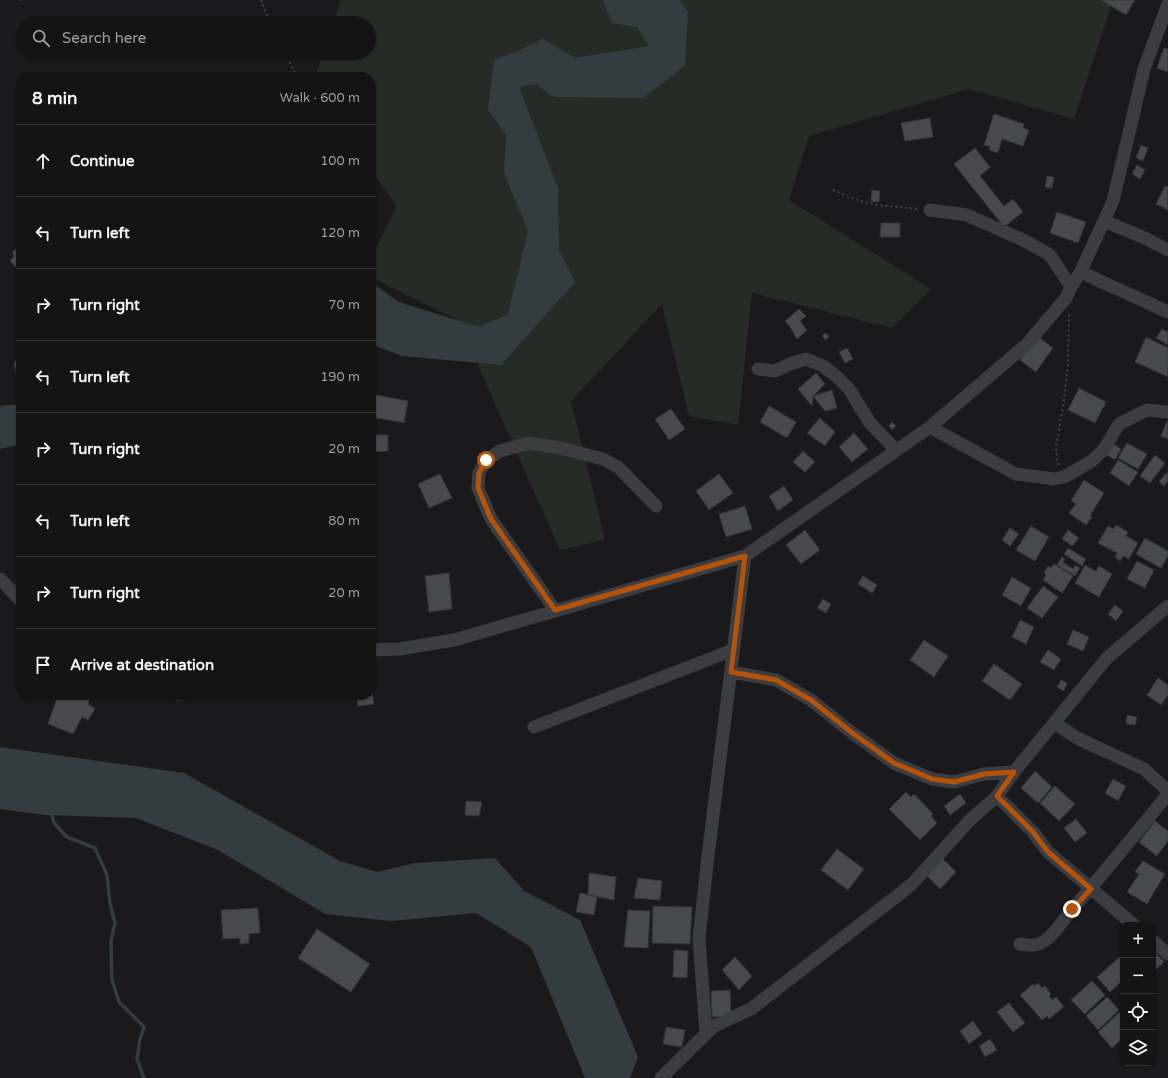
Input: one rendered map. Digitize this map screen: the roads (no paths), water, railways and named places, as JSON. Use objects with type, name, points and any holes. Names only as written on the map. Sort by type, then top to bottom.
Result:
[{"type":"street","points":[[376,650],[400,649],[454,640],[745,556],[930,426],[1028,344],[1066,298],[1071,286],[1081,271],[1113,201],[1144,69],[1168,4]]},
{"type":"street","points":[[930,210],[968,215],[1025,241],[1050,255],[1071,286]]},
{"type":"street","points":[[1104,221],[1147,239],[1168,250]]},
{"type":"street","points":[[1081,271],[1168,312]]},
{"type":"street","points":[[758,369],[775,370],[806,359],[823,366],[849,389],[870,424],[896,450]]},
{"type":"street","points":[[930,426],[1016,474],[1054,479],[1064,477],[1092,461],[1104,449],[1118,424],[1147,410],[1168,412]]},
{"type":"street","points":[[555,610],[491,519],[478,488],[479,473],[486,460],[500,451],[529,444],[561,448],[603,459],[618,467],[656,506]]},
{"type":"street","points":[[706,1034],[699,938],[708,848],[745,556]]},
{"type":"street","points":[[0,579],[16,595]]},
{"type":"street","points":[[661,1078],[714,1026],[752,1009],[911,885],[969,822],[997,796],[1014,772],[1107,658],[1168,606]]},
{"type":"street","points":[[534,727],[733,650]]},
{"type":"street","points":[[731,672],[776,680],[811,700],[851,732],[894,763],[932,779],[954,782],[984,774],[1014,772]]},
{"type":"street","points":[[1020,944],[1035,946],[1045,941],[1058,928],[1168,792],[1144,768],[1079,739],[1054,723]]},
{"type":"street","points":[[997,796],[1033,832],[1048,852],[1130,922]]},
{"type":"street","points":[[1156,944],[1168,954]]},
{"type":"waterway","points":[[51,811],[54,823],[67,837],[95,848],[107,875],[110,904],[115,923],[111,941],[112,980],[119,1002],[144,1027],[140,1039],[137,1059],[144,1078]]}]
